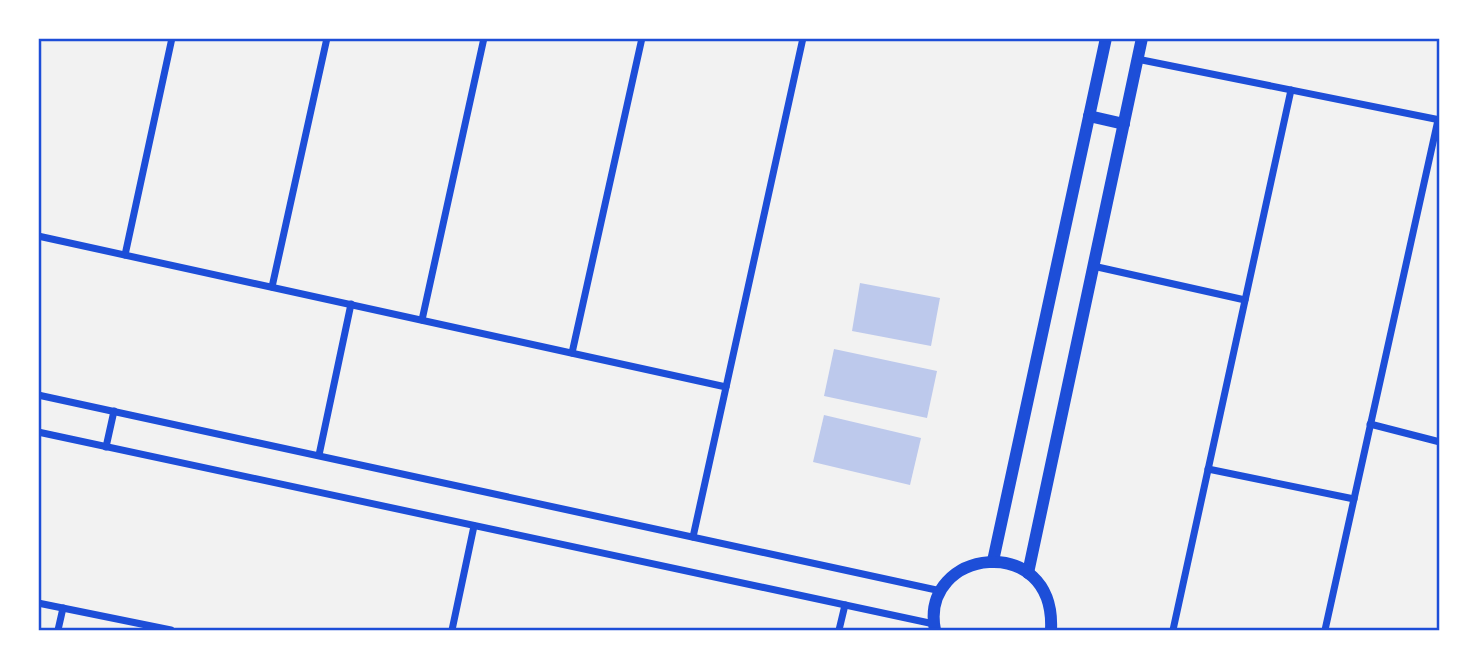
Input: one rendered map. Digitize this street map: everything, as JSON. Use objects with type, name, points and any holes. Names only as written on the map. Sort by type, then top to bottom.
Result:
[{"type":"street","points":[[125,255],[172,38]]},
{"type":"street","points":[[272,287],[327,38]]},
{"type":"street","points":[[422,320],[484,38]]},
{"type":"street","points":[[572,353],[642,38]]},
{"type":"street","points":[[693,537],[803,38]]},
{"type":"street","points":[[993,561],[1106,38]]},
{"type":"street","points":[[1028,573],[1142,38]]},
{"type":"street","points":[[1138,59],[1439,120],[1325,631]]},
{"type":"street","points":[[1173,631],[1291,90]]},
{"type":"street","points":[[1088,116],[1124,124]]},
{"type":"street","points":[[38,236],[726,387]]},
{"type":"street","points":[[1093,266],[1245,300]]},
{"type":"street","points":[[319,455],[351,304]]},
{"type":"street","points":[[38,395],[942,591]]},
{"type":"street","points":[[106,447],[114,411]]},
{"type":"street","points":[[1370,424],[1440,442]]},
{"type":"street","points":[[38,432],[935,627],[934,612],[942,591],[963,569],[977,563],[993,561],[1011,564],[1028,573],[1040,584],[1052,615],[1051,631]]},
{"type":"street","points":[[1208,469],[1354,499]]},
{"type":"street","points":[[452,631],[474,526]]},
{"type":"street","points":[[38,603],[171,631]]},
{"type":"street","points":[[839,631],[845,606]]},
{"type":"street","points":[[58,631],[63,608]]},
{"type":"building","points":[[860,283],[940,298],[931,346],[852,331]]},
{"type":"building","points":[[834,349],[937,371],[927,418],[824,396]]},
{"type":"building","points":[[824,415],[921,438],[910,485],[813,462]]}]
